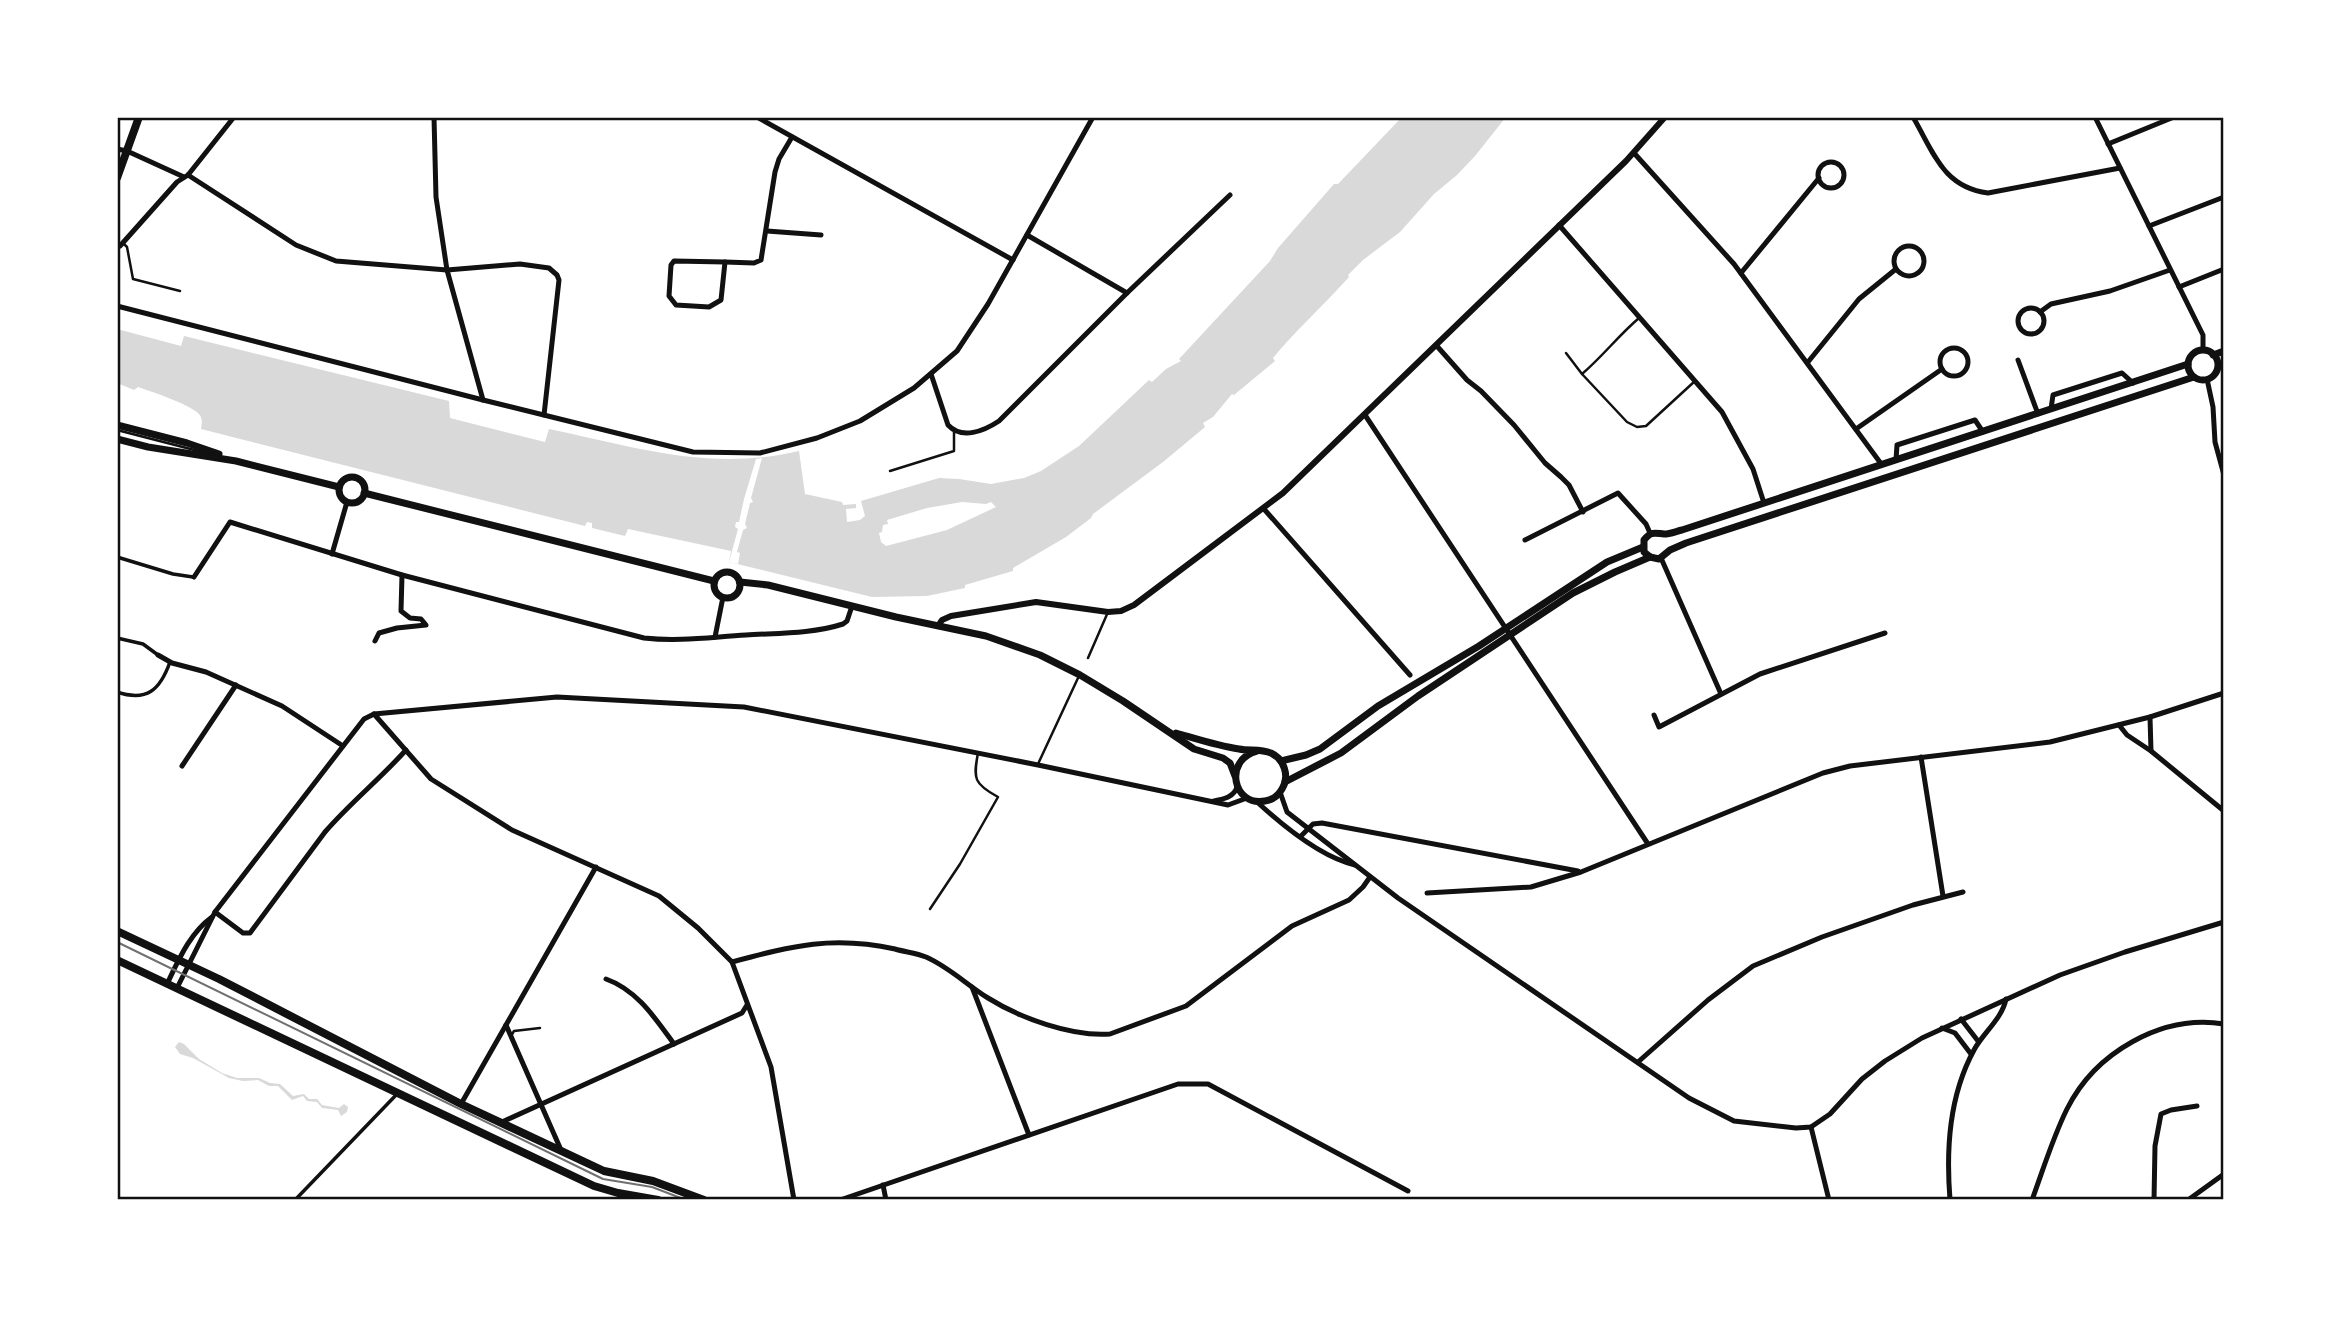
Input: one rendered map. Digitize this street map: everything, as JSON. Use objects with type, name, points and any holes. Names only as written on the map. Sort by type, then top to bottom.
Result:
[{"type":"main road","points":[[117,178],[122,150],[139,117]]},
{"type":"main road","points":[[1524,620],[1592,582],[1650,557],[1661,558],[1670,550],[1686,543],[2194,377],[2207,379],[2220,365],[2213,355],[2203,350],[2194,353],[2188,364],[2133,383],[1665,534],[1656,531],[1650,533],[1644,540],[1643,547],[1650,557]]},
{"type":"main road","points":[[2213,355],[2224,351]]},
{"type":"main road","points":[[2188,364],[2194,377]]},
{"type":"main road","points":[[117,428],[187,443],[236,461]]},
{"type":"main road","points":[[117,439],[148,447],[236,461],[339,486]]},
{"type":"main road","points":[[347,478],[355,478],[362,482],[364,493],[358,501],[347,502],[340,496],[339,486],[347,478]]},
{"type":"main road","points":[[364,493],[714,581]]},
{"type":"main road","points":[[1665,534],[1670,541],[1670,550]]},
{"type":"main road","points":[[1285,782],[1341,753],[1481,649],[1607,562],[1643,547]]},
{"type":"main road","points":[[727,571],[737,575],[740,582],[736,594],[730,598],[723,597],[714,589],[714,581],[718,575],[727,571]]},
{"type":"main road","points":[[740,582],[768,585],[997,640],[1040,655],[1080,675],[1169,730],[1194,749],[1230,763],[1237,787],[1247,798],[1256,801],[1270,800],[1280,792],[1285,782],[1285,772],[1281,761],[1270,753],[1222,746],[1169,730]]},
{"type":"main road","points":[[1281,761],[1320,749],[1370,711],[1481,649]]},
{"type":"main road","points":[[1235,776],[1242,759],[1257,751]]},
{"type":"main road","points":[[117,931],[562,1152],[604,1171],[653,1181],[704,1200]]},
{"type":"main road","points":[[117,960],[594,1186],[658,1200]]},
{"type":"street","points":[[120,243],[186,176],[234,117]]},
{"type":"street","points":[[433,117],[436,197],[447,270],[483,400]]},
{"type":"street","points":[[757,117],[1013,260]]},
{"type":"street","points":[[117,306],[693,452],[760,453],[817,438],[860,421],[895,401],[957,351],[1013,260],[1093,117]]},
{"type":"street","points":[[938,626],[947,617],[1016,604],[1036,602],[1108,612],[1121,611],[1134,605],[1264,509],[1365,415],[1634,153],[1665,117]]},
{"type":"street","points":[[1913,117],[1942,167],[1955,183],[1971,191],[1988,193],[2120,168]]},
{"type":"street","points":[[2095,117],[2203,335],[2203,350]]},
{"type":"street","points":[[2108,144],[2174,117]]},
{"type":"street","points":[[724,262],[722,297],[715,305],[676,305],[669,296],[671,265],[674,261],[724,262],[754,264],[761,260],[775,172],[792,137]]},
{"type":"street","points":[[122,150],[186,176],[296,245],[336,261],[447,270],[520,264],[549,268],[559,280],[544,415]]},
{"type":"street","points":[[1634,153],[1741,273],[1882,465]]},
{"type":"street","points":[[1741,273],[1819,177],[1820,169],[1826,163],[1835,163],[1843,170],[1842,183],[1835,188],[1823,185],[1819,177]]},
{"type":"street","points":[[931,374],[948,425],[954,432],[961,434],[987,429],[999,421],[1126,293],[1230,195]]},
{"type":"street","points":[[2149,226],[2224,197]]},
{"type":"street","points":[[1559,225],[1723,412],[1753,468],[1764,503]]},
{"type":"street","points":[[767,231],[821,235]]},
{"type":"street","points":[[1027,235],[1126,293]]},
{"type":"street","points":[[1911,246],[1922,254],[1923,267],[1917,274],[1908,276],[1896,269],[1894,259],[1902,248],[1911,246]]},
{"type":"street","points":[[1808,362],[1859,299],[1896,269]]},
{"type":"street","points":[[2179,287],[2224,269]]},
{"type":"street","points":[[2040,312],[2051,303],[2110,291],[2171,270]]},
{"type":"street","points":[[2033,308],[2040,312],[2044,320],[2039,332],[2030,335],[2022,331],[2017,319],[2022,311],[2033,308]]},
{"type":"street","points":[[1436,345],[1561,477],[1577,498],[1583,512]]},
{"type":"street","points":[[1954,348],[1966,355],[1968,363],[1961,374],[1953,376],[1942,369],[1940,360],[1945,352],[1954,348]]},
{"type":"street","points":[[2018,360],[2038,414]]},
{"type":"street","points":[[1856,429],[1942,369]]},
{"type":"street","points":[[2051,409],[2053,395],[2122,373],[2133,383]]},
{"type":"street","points":[[2207,379],[2213,407],[2215,442],[2224,475]]},
{"type":"street","points":[[1365,415],[1648,844]]},
{"type":"street","points":[[1896,460],[1896,446],[1975,420],[1983,432]]},
{"type":"street","points":[[1525,540],[1618,493],[1646,524],[1650,533]]},
{"type":"street","points":[[332,554],[347,502]]},
{"type":"street","points":[[1264,509],[1410,675]]},
{"type":"street","points":[[117,557],[173,574],[194,577],[230,522],[402,575],[644,638],[671,641],[802,632],[837,626],[846,621],[852,606]]},
{"type":"street","points":[[1661,558],[1721,694]]},
{"type":"street","points":[[375,641],[379,633],[426,625],[421,619],[410,618],[401,611],[402,575]]},
{"type":"street","points":[[715,637],[723,597]]},
{"type":"street","points":[[1654,715],[1659,727],[1760,674],[1885,633]]},
{"type":"street","points":[[117,638],[143,645],[170,662],[206,672],[282,706],[343,746]]},
{"type":"street","points":[[117,692],[135,696],[150,693],[161,680],[170,662]]},
{"type":"street","points":[[182,766],[236,685]]},
{"type":"street","points":[[1427,893],[1531,887],[1581,872],[1822,773],[1850,766],[2050,742],[2150,717],[2224,693]]},
{"type":"street","points":[[167,984],[185,947],[203,923],[214,914],[364,719],[374,714],[557,697],[738,707],[1038,765],[1211,802],[1228,805],[1247,798]]},
{"type":"street","points":[[374,714],[431,779],[512,830],[659,896],[698,928],[732,962],[771,1067],[794,1200]]},
{"type":"street","points":[[2150,717],[2151,751]]},
{"type":"street","points":[[2119,725],[2127,735],[2151,751],[2224,811]]},
{"type":"street","points":[[214,914],[243,933],[252,931],[338,817],[378,781],[406,750]]},
{"type":"street","points":[[1921,757],[1943,896]]},
{"type":"street","points":[[1211,802],[1227,798],[1237,787]]},
{"type":"street","points":[[1280,792],[1287,811],[1370,877],[1689,1098],[1734,1121],[1796,1128],[1811,1127],[1823,1120],[1862,1079],[1885,1061],[1942,1028],[2060,975],[2224,922]]},
{"type":"street","points":[[1256,801],[1338,861],[1355,865]]},
{"type":"street","points":[[1301,836],[1312,824],[1322,822],[1581,872]]},
{"type":"street","points":[[461,1104],[596,867]]},
{"type":"street","points":[[732,962],[818,942],[866,943],[924,956],[944,966],[997,1003],[1044,1025],[1100,1035],[1110,1034],[1186,1006],[1292,926],[1349,900],[1370,877]]},
{"type":"street","points":[[1638,1062],[1708,1000],[1753,966],[1822,937],[1943,896],[1963,892]]},
{"type":"street","points":[[177,988],[214,914]]},
{"type":"street","points":[[606,979],[619,984],[637,997],[674,1044]]},
{"type":"street","points":[[972,987],[1029,1135]]},
{"type":"street","points":[[1950,1200],[1947,1161],[1952,1112],[1971,1054],[2004,1008],[2006,999]]},
{"type":"street","points":[[501,1123],[742,1013],[747,1005]]},
{"type":"street","points":[[1961,1019],[1978,1041]]},
{"type":"street","points":[[2032,1200],[2067,1109],[2098,1066],[2117,1051],[2150,1033],[2194,1023],[2224,1024]]},
{"type":"street","points":[[506,1024],[562,1152]]},
{"type":"street","points":[[1942,1028],[1955,1033],[1971,1054]]},
{"type":"street","points":[[840,1200],[1178,1084],[1208,1084],[1409,1191]]},
{"type":"street","points":[[295,1200],[399,1092]]},
{"type":"street","points":[[2154,1200],[2155,1146],[2161,1114],[2197,1106]]},
{"type":"street","points":[[1811,1127],[1829,1200]]},
{"type":"street","points":[[2188,1200],[2224,1174]]},
{"type":"street","points":[[883,1185],[886,1200]]},
{"type":"lane","points":[[120,243],[127,247],[133,279],[180,291]]},
{"type":"lane","points":[[1582,374],[1604,355],[1613,340],[1640,317]]},
{"type":"lane","points":[[1566,353],[1627,422],[1637,427],[1646,426],[1695,381]]},
{"type":"lane","points":[[890,471],[954,451],[954,432]]},
{"type":"lane","points":[[1088,658],[1108,612]]},
{"type":"lane","points":[[1038,765],[1080,675]]},
{"type":"lane","points":[[930,909],[960,864],[998,797],[983,789],[977,780],[974,773],[978,753]]},
{"type":"lane","points":[[511,1036],[514,1031],[540,1028]]},
{"type":"shaded area","points":[[1402,117],[1506,117],[1475,156],[1434,194],[1400,232],[1348,275],[1273,358],[1275,361],[1232,394],[1213,417],[1203,423],[1205,427],[1163,462],[1066,537],[1013,568],[1013,571],[965,585],[965,588],[927,596],[872,597],[729,562],[731,551],[628,529],[625,536],[592,528],[592,523],[587,522],[585,526],[201,429],[200,415],[186,405],[138,387],[134,390],[117,383],[117,329],[181,346],[184,336],[449,401],[450,418],[545,442],[549,429],[673,455],[704,458],[766,457],[799,451],[805,494],[842,502],[843,505],[856,504],[856,508],[846,509],[847,522],[860,520],[865,516],[861,501],[939,478],[991,484],[1024,478],[1041,471],[1079,446],[1149,380],[1152,382],[1166,369],[1181,361],[1179,359],[1270,261],[1278,248],[1334,184],[1338,184]],"holes":[[[962,502],[991,502],[996,507],[947,530],[886,546],[881,542],[879,533],[882,532],[883,525],[888,524],[887,520],[927,508]]]},
{"type":"shaded area","points":[[179,1042],[222,1073],[237,1078],[259,1078],[280,1084],[293,1096],[304,1094],[309,1099],[317,1099],[322,1105],[339,1108],[344,1104],[348,1107],[347,1112],[341,1116],[338,1110],[322,1108],[317,1102],[307,1101],[303,1096],[292,1100],[278,1086],[269,1086],[258,1080],[229,1078],[193,1058],[180,1054],[175,1047]]},
{"type":"pier","points":[[762,458],[751,498],[753,502],[750,503],[745,524],[747,528],[743,530],[737,552],[740,553],[738,564],[729,562],[738,529],[735,527],[736,522],[739,522],[756,459]]},
{"type":"tram line","points":[[117,942],[603,1179],[652,1187],[686,1200]]}]
